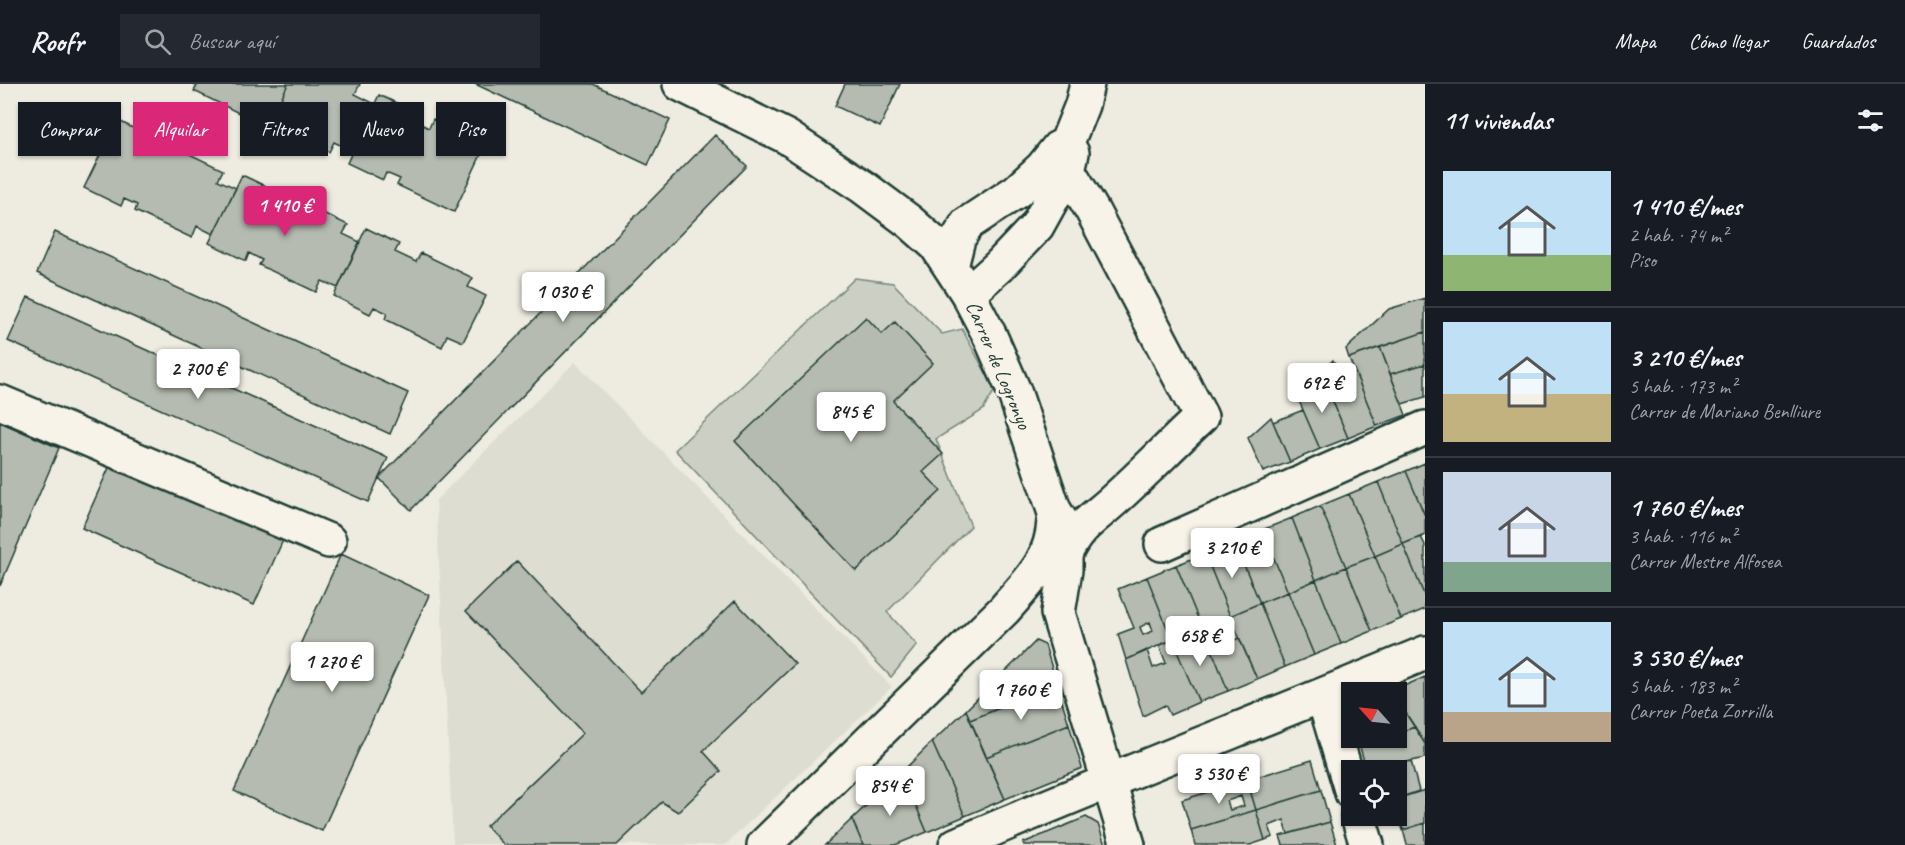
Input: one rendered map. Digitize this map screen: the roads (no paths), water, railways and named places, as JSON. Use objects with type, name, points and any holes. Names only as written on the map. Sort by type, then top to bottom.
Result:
[{"type":"street","name":"Carrer de Logronyo","points":[[680,84],[787,137],[863,187],[910,222],[936,245],[968,294],[990,336],[1014,391],[1054,510],[1062,524],[1065,570],[1058,612]]},
{"type":"street","points":[[968,294],[999,266],[1037,226],[1067,158],[1087,84]]},
{"type":"street","points":[[910,222],[934,228],[954,228],[967,224],[1017,191],[1042,168],[1058,148],[1067,158],[1201,417],[1113,502],[1082,526],[1072,538],[1065,554]]},
{"type":"street","points":[[951,267],[958,239],[967,224]]},
{"type":"street","points":[[0,402],[329,541]]},
{"type":"street","points":[[1162,544],[1425,428]]},
{"type":"street","points":[[764,845],[1004,610],[1038,571],[1049,551],[1054,510]]},
{"type":"street","points":[[1004,610],[1032,604],[1058,612],[1128,845]]},
{"type":"street","points":[[956,845],[1108,780],[1323,696],[1425,653]]},
{"type":"street","points":[[1323,696],[1342,760]]},
{"type":"street","points":[[1361,826],[1367,845]]}]
